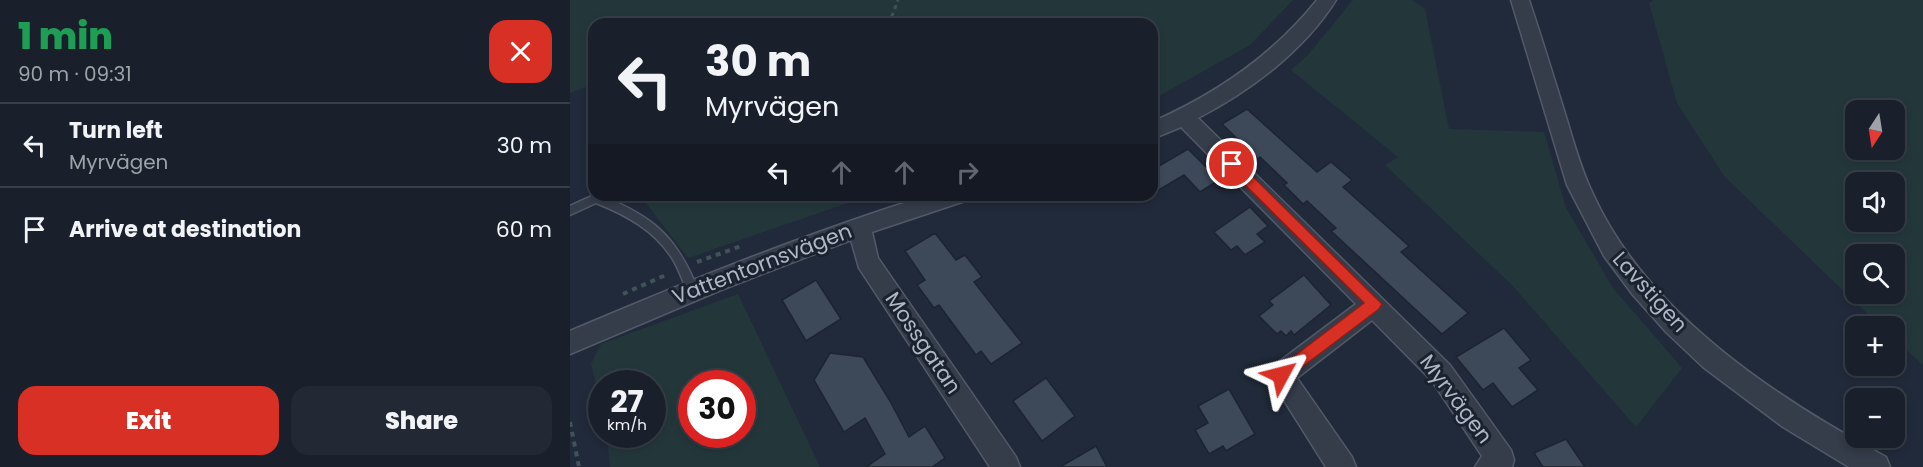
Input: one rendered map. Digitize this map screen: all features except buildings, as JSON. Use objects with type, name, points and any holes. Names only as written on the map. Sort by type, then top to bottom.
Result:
[{"type":"street","points":[[1158,128],[1184,117],[1239,83],[1287,47],[1327,0]]},
{"type":"street","name":"Lavstigen","points":[[1521,0],[1569,162],[1587,206],[1610,247],[1635,282],[1725,370],[1824,440],[1876,467]]},
{"type":"street","name":"Myrvägen","points":[[1184,117],[1441,373],[1501,460],[1489,467]]},
{"type":"street","name":"Vattentornsvägen","points":[[570,343],[692,290],[859,226],[938,201]]},
{"type":"street","name":"Mossgatan","points":[[859,226],[867,261],[996,463]]},
{"type":"street","points":[[1342,467],[1281,375],[1374,304]]},
{"type":"lane","points":[[570,210],[590,201]]},
{"type":"lane","points":[[604,201],[629,211],[657,231],[684,267],[692,290]]},
{"type":"path","points":[[891,18],[898,0]]},
{"type":"path","points":[[570,422],[579,467]]},
{"type":"green space","points":[[570,0],[1293,0],[1250,45],[1158,97],[1158,18],[588,18],[588,86],[570,93]]},
{"type":"green space","points":[[1353,0],[1412,0],[1425,9],[1449,129],[1544,132],[1566,208],[1613,288],[1682,368],[1636,427],[1512,285],[1385,165],[1398,157],[1291,70],[1307,56]]},
{"type":"green space","points":[[1653,0],[1923,0],[1923,365],[1905,349],[1905,316],[1870,316],[1857,304],[1905,304],[1905,244],[1845,244],[1845,292],[1724,176],[1677,103],[1649,3]]},
{"type":"green space","points":[[646,201],[854,201],[688,258]]},
{"type":"green space","points":[[738,294],[820,467],[610,467],[608,448],[666,448],[666,370],[593,370],[591,364],[601,344]]},
{"type":"route","points":[[1232,164],[1374,304],[1281,375]]}]
